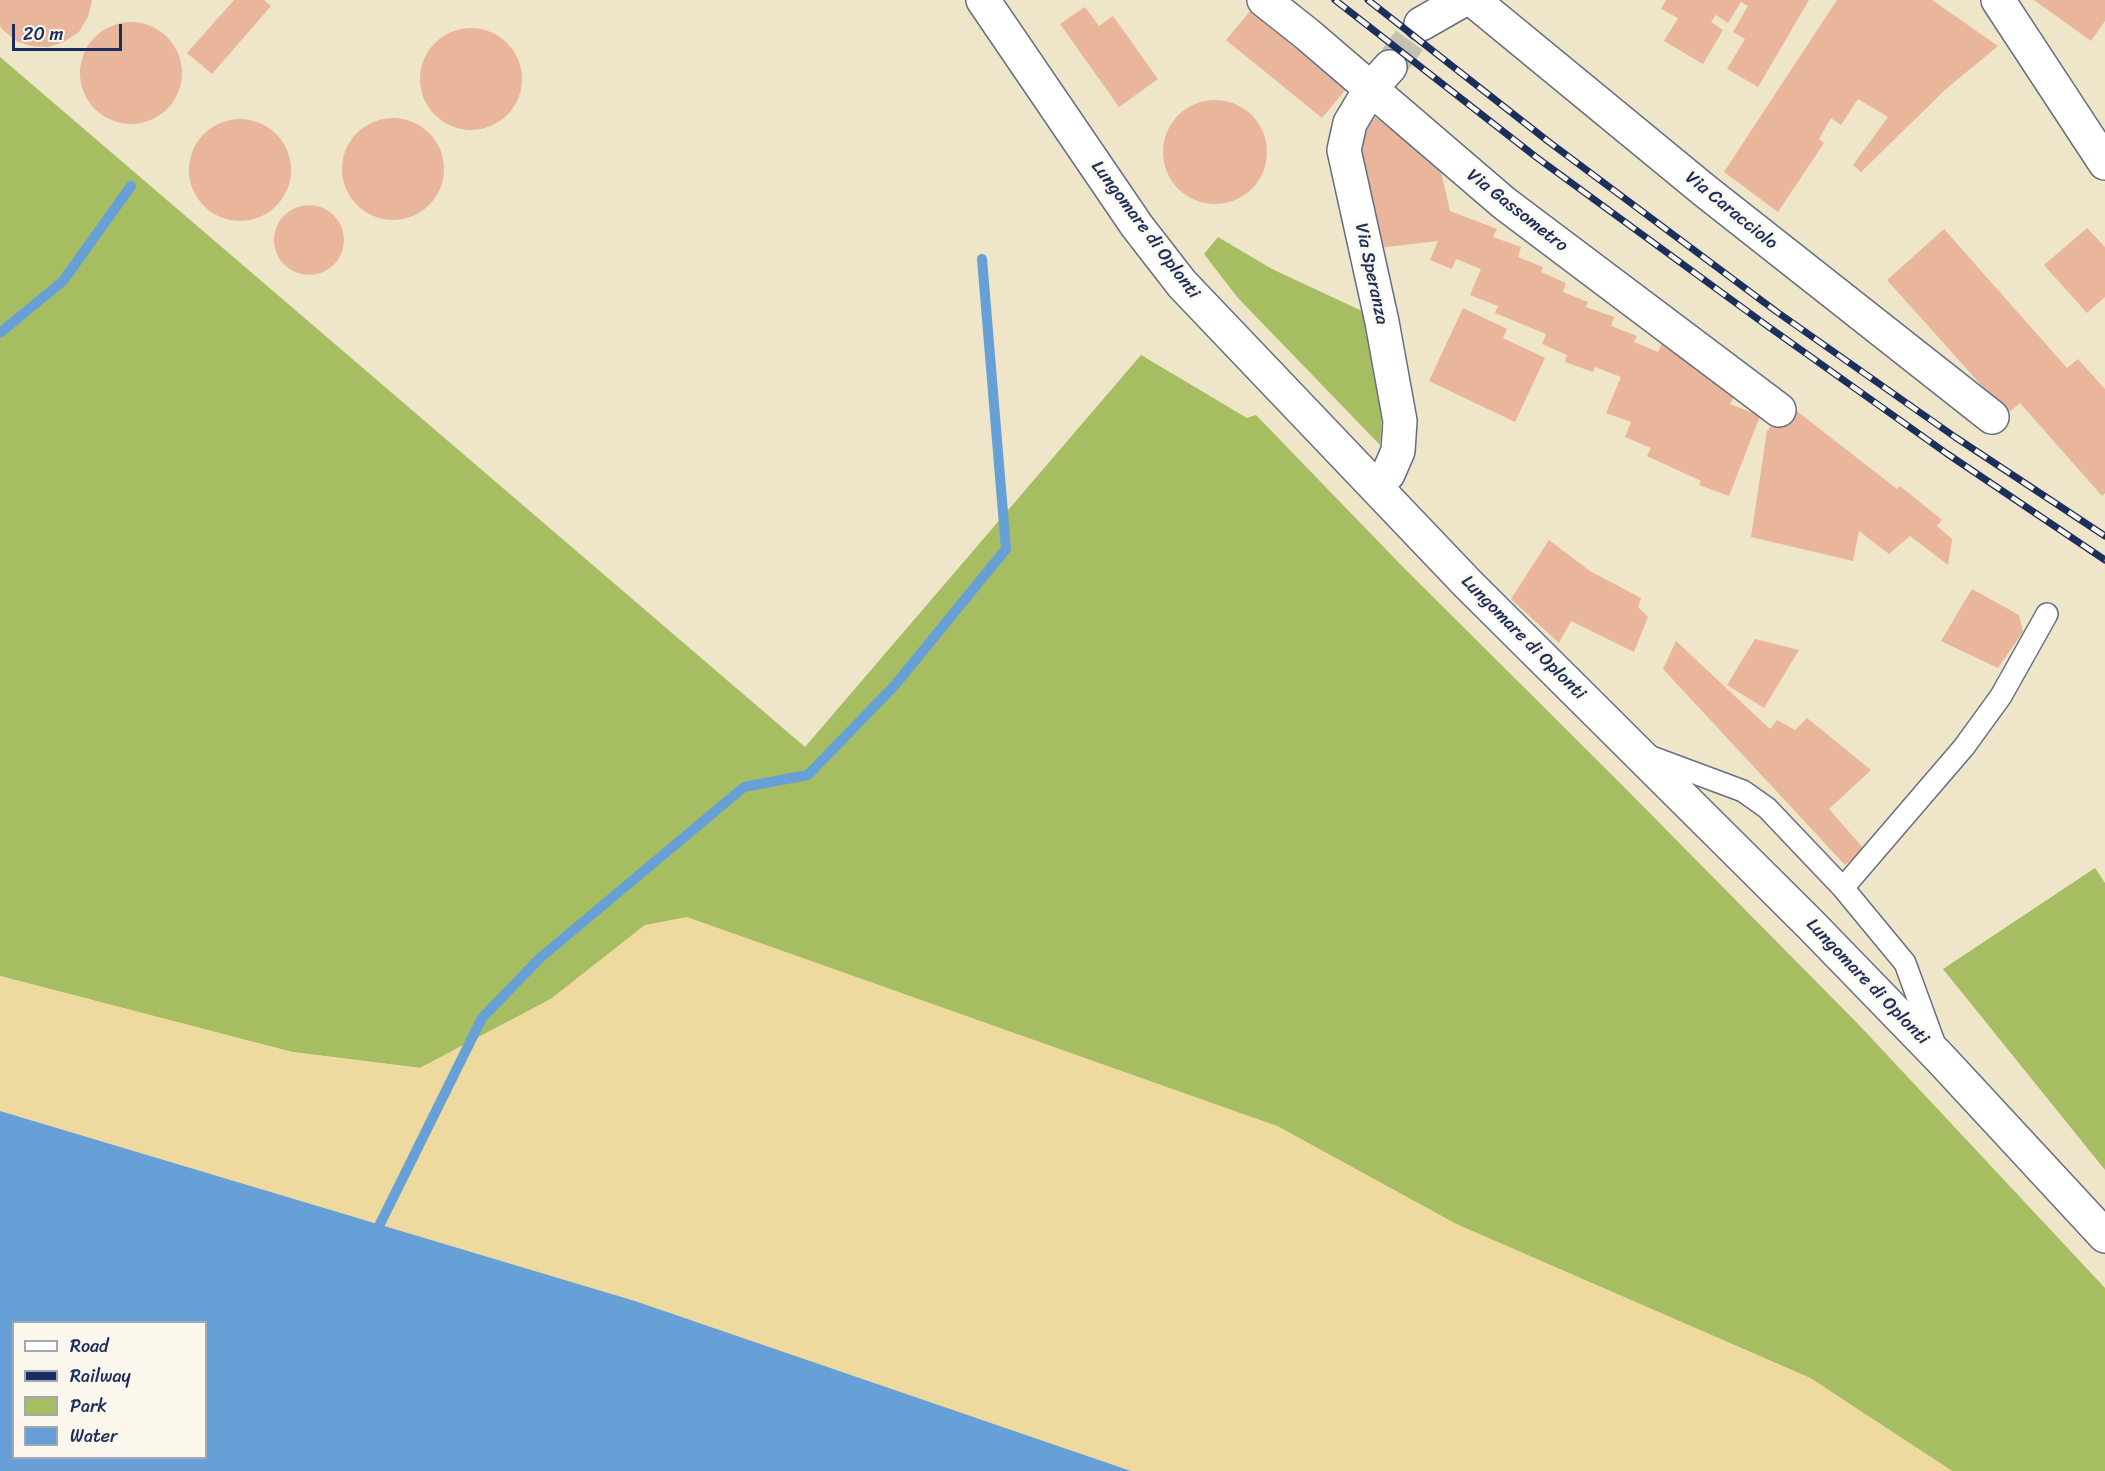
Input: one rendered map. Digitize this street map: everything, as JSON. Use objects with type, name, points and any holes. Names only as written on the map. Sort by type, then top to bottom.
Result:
[{"type":"street","name":"Via Gassometro","points":[[1264,0],[1381,77],[1504,203],[1779,410]]},
{"type":"street","points":[[1426,12],[1463,0]]},
{"type":"street","name":"Via Caracciolo","points":[[1473,0],[1704,190],[1992,417]]},
{"type":"street","points":[[1998,0],[2105,163]]},
{"type":"street","name":"Lungomare di Oplonti","points":[[985,1],[1137,226],[1182,284],[1468,584],[1812,926],[1941,1059],[2105,1236]]},
{"type":"street","name":"Via Speranza","points":[[1375,486],[1388,474],[1398,451],[1400,421],[1382,322],[1344,150],[1350,123],[1381,77]]},
{"type":"lane","points":[[1844,888],[1970,738],[2001,696],[2047,614]]},
{"type":"lane","points":[[1637,751],[1743,791],[1767,808],[1844,888],[1905,963],[1941,1059]]},
{"type":"green space","points":[[0,57],[805,747],[1141,355],[1247,418],[1256,415],[1402,566],[1860,1026],[2105,1288],[2105,1471],[1952,1471],[1810,1378],[1456,1224],[1277,1126],[645,925],[551,999],[420,1068],[292,1052],[0,976]]},
{"type":"green space","points":[[1218,237],[1272,269],[1362,311],[1385,370],[1380,445],[1238,298],[1204,254]]},
{"type":"green space","points":[[2095,868],[2105,883],[2105,1170],[1943,969]]},
{"type":"sand","points":[[687,917],[1277,1126],[1456,1224],[1810,1378],[1952,1471],[1131,1471],[635,1301],[0,1111],[0,976],[292,1052],[420,1068],[551,999],[645,925]]},
{"type":"water","points":[[0,1111],[635,1301],[1131,1471],[0,1471]]},
{"type":"building","points":[[0,0],[92,0],[88,17],[79,32],[64,42],[48,47],[31,46],[16,41],[3,30],[0,26]]},
{"type":"building","points":[[234,0],[264,0],[271,6],[212,74],[187,53]]},
{"type":"building","points":[[1666,0],[1809,0],[1758,87],[1727,69],[1745,39],[1733,32],[1748,6],[1741,2],[1728,23],[1716,15],[1711,22],[1723,30],[1703,64],[1664,41],[1678,18],[1661,9]]},
{"type":"building","points":[[1837,0],[1932,0],[1998,46],[1946,89],[1861,172],[1853,165],[1888,117],[1858,99],[1841,125],[1831,118],[1819,139],[1824,143],[1778,212],[1724,172]]},
{"type":"building","points":[[2034,0],[2105,0],[2105,21],[2091,41]]},
{"type":"building","points":[[1256,4],[1352,82],[1322,118],[1226,40]]},
{"type":"building","points":[[1085,7],[1099,26],[1113,16],[1158,79],[1119,107],[1060,24]]},
{"type":"building","points":[[131,22],[150,26],[167,37],[178,54],[182,73],[178,92],[167,109],[150,120],[131,124],[112,120],[95,109],[84,92],[80,73],[84,54],[95,37],[112,26]]},
{"type":"building","points":[[471,28],[490,32],[507,43],[518,60],[522,79],[518,98],[507,115],[490,126],[471,130],[452,126],[435,115],[424,98],[420,79],[424,60],[435,43],[452,32]]},
{"type":"building","points":[[1215,100],[1235,104],[1244,109],[1258,123],[1263,132],[1267,152],[1263,172],[1258,181],[1244,195],[1235,200],[1215,204],[1195,200],[1186,195],[1172,181],[1167,172],[1163,152],[1167,132],[1172,123],[1186,109],[1195,104]]},
{"type":"building","points":[[1375,117],[1440,167],[1450,211],[1497,229],[1493,237],[1521,247],[1518,257],[1543,267],[1541,272],[1566,283],[1563,292],[1588,302],[1586,307],[1614,317],[1611,326],[1637,336],[1634,342],[1658,352],[1663,341],[1733,398],[1730,404],[1760,416],[1729,496],[1699,485],[1701,481],[1647,456],[1651,448],[1625,437],[1631,422],[1606,413],[1621,377],[1595,367],[1593,372],[1565,362],[1567,355],[1542,344],[1546,334],[1495,313],[1498,306],[1470,295],[1481,269],[1456,259],[1452,269],[1430,260],[1438,241],[1378,248],[1358,142]]},
{"type":"building","points":[[393,118],[412,122],[429,133],[440,150],[444,169],[440,188],[429,205],[412,216],[393,220],[374,216],[357,205],[346,188],[342,169],[346,150],[357,133],[374,122]]},
{"type":"building","points":[[240,119],[259,123],[276,134],[287,151],[291,170],[287,189],[276,206],[259,217],[240,221],[221,217],[204,206],[193,189],[189,170],[193,151],[204,134],[221,123]]},
{"type":"building","points":[[309,205],[322,208],[334,215],[341,227],[344,240],[341,253],[334,265],[322,272],[309,275],[296,272],[284,265],[277,253],[274,240],[277,227],[284,215],[296,208]]},
{"type":"building","points":[[2087,228],[2105,247],[2105,297],[2087,313],[2044,265]]},
{"type":"building","points":[[1944,229],[2067,368],[2078,359],[2105,389],[2105,493],[2102,496],[2020,403],[2007,414],[1887,280]]},
{"type":"building","points":[[1463,308],[1507,329],[1503,338],[1545,358],[1515,422],[1429,381]]},
{"type":"building","points":[[1789,405],[1897,489],[1900,486],[1942,520],[1937,526],[1952,539],[1948,565],[1910,536],[1889,554],[1859,531],[1853,561],[1751,537],[1767,431]]},
{"type":"building","points":[[1549,540],[1590,571],[1641,598],[1638,607],[1648,617],[1634,652],[1571,621],[1559,643],[1511,599]]},
{"type":"building","points":[[1972,589],[2019,615],[2023,632],[1998,668],[1941,641]]},
{"type":"building","points":[[1755,639],[1799,650],[1764,708],[1727,685]]},
{"type":"building","points":[[1676,641],[1770,729],[1777,720],[1795,730],[1807,718],[1871,770],[1829,809],[1864,849],[1845,865],[1663,669]]},
{"type":"waterway","points":[[0,333],[63,281],[131,186]]},
{"type":"waterway","points":[[380,1224],[482,1018],[540,958],[744,787],[808,775],[895,685],[1006,549],[982,259]]},
{"type":"tunnel","points":[[1390,67],[1421,24]]},
{"type":"railway","points":[[1335,0],[1536,157],[1766,325],[1946,453],[2105,560]]},
{"type":"railway","points":[[1368,0],[1549,142],[1777,312],[1955,437],[2105,536]]}]
